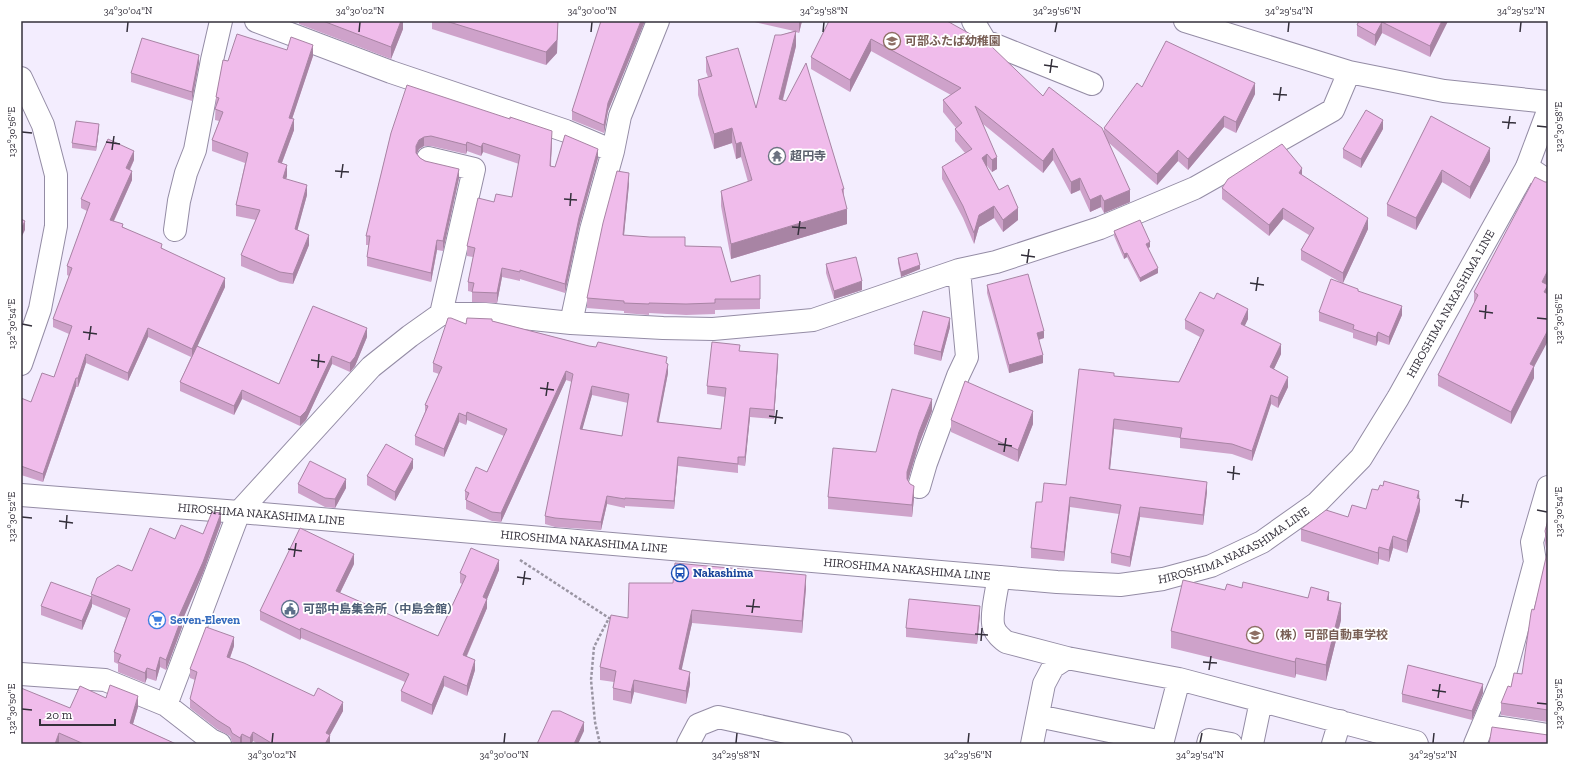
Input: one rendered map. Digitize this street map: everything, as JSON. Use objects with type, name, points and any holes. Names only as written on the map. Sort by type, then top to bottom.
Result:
[{"type":"street","points":[[175,230],[179,201],[186,173],[195,150],[221,21]]},
{"type":"street","points":[[256,21],[391,72],[566,131],[613,151]]},
{"type":"street","points":[[571,323],[591,230],[613,151],[620,116],[658,21]]},
{"type":"street","points":[[973,21],[985,41],[1092,84]]},
{"type":"street","points":[[1185,21],[1349,72],[1444,91],[1548,102]]},
{"type":"street","points":[[166,705],[239,512],[371,367],[441,314],[484,314],[571,323],[713,329],[813,320],[959,270],[996,262],[1100,228],[1195,188],[1333,110],[1349,72]]},
{"type":"street","points":[[21,78],[42,125],[56,175],[55,233],[40,309],[21,364]]},
{"type":"street","name":"HIROSHIMA NAKASHIMA LINE","points":[[21,495],[239,512],[1057,582],[1120,585],[1163,579],[1211,566],[1262,542],[1317,503],[1361,458],[1398,398],[1527,167],[1548,111]]},
{"type":"street","points":[[428,158],[474,169],[441,314]]},
{"type":"street","points":[[1527,167],[1548,181]]},
{"type":"street","points":[[919,487],[926,463],[958,376],[967,357],[959,270]]},
{"type":"street","points":[[1548,487],[1532,542],[1535,562],[1506,670],[1480,735],[1548,735]]},
{"type":"street","points":[[998,577],[993,627],[998,636],[1006,642],[1067,658],[1179,679],[1340,721],[1416,742],[1417,744]]},
{"type":"street","points":[[1032,744],[1044,684],[1053,667],[1067,658]]},
{"type":"street","points":[[21,674],[105,680],[166,705],[213,743]]},
{"type":"street","points":[[1038,716],[1162,743],[1179,679]]},
{"type":"street","points":[[1252,744],[1260,701]]},
{"type":"street","points":[[688,744],[698,725],[718,717],[841,744]]},
{"type":"street","points":[[1333,744],[1340,721]]},
{"type":"street","points":[[1208,744],[1209,740],[1231,744]]},
{"type":"path","points":[[508,535],[512,552],[521,561],[609,618],[617,619]]},
{"type":"path","points":[[600,744],[595,722],[591,680],[594,647],[609,618]]},
{"type":"building","points":[[323,21],[401,21],[391,47]]},
{"type":"building","points":[[446,21],[558,21],[557,40],[546,52]]},
{"type":"building","points":[[601,21],[641,21],[608,103],[604,125],[572,111]]},
{"type":"building","points":[[829,21],[947,21],[990,45],[1043,96],[1049,87],[1102,128],[1130,190],[1104,201],[1101,195],[1090,200],[1080,178],[1071,182],[1053,148],[1043,161],[975,106],[997,157],[992,160],[987,154],[982,158],[999,190],[1008,185],[1018,208],[1003,220],[994,206],[979,215],[974,233],[963,206],[942,167],[972,149],[955,129],[962,123],[943,100],[961,88],[871,39],[850,80],[811,57]]},
{"type":"building","points":[[1359,21],[1442,21],[1430,46],[1382,22],[1375,35],[1357,25]]},
{"type":"building","name":"超円寺","points":[[796,31],[779,99],[786,101],[806,63],[844,189],[842,189],[847,209],[731,244],[721,191],[752,180],[741,142],[736,144],[732,128],[714,134],[698,80],[712,76],[706,57],[738,48],[756,108],[775,35]]},
{"type":"building","points":[[237,34],[287,50],[291,37],[313,45],[289,118],[294,119],[278,162],[287,165],[283,178],[307,185],[295,229],[309,235],[293,274],[280,272],[241,255],[260,210],[236,205],[248,153],[212,140],[223,112],[215,109],[219,98],[216,97],[223,60],[228,61]]},
{"type":"building","points":[[142,38],[199,55],[192,92],[131,73]]},
{"type":"building","points":[[1166,41],[1255,83],[1236,122],[1224,116],[1188,159],[1178,150],[1157,174],[1104,128],[1137,83],[1142,87]]},
{"type":"building","points":[[407,85],[510,119],[510,117],[552,131],[550,166],[555,167],[565,135],[598,149],[579,218],[565,284],[520,270],[520,272],[502,268],[497,293],[472,292],[474,283],[468,282],[475,248],[467,246],[478,198],[494,202],[496,194],[512,197],[520,155],[483,143],[481,147],[467,142],[466,145],[431,136],[424,137],[419,140],[416,146],[416,153],[425,161],[459,169],[443,241],[437,240],[431,273],[367,257],[370,236],[366,236],[391,133]]},
{"type":"building","points":[[1366,110],[1383,120],[1361,159],[1343,149]]},
{"type":"building","points":[[1431,116],[1490,148],[1470,187],[1442,170],[1416,218],[1387,204]]},
{"type":"building","points":[[76,121],[99,124],[96,147],[72,143]]},
{"type":"building","points":[[108,139],[134,151],[126,168],[132,171],[110,220],[123,224],[122,227],[162,244],[161,248],[225,278],[192,349],[148,328],[128,373],[86,354],[78,378],[76,378],[43,474],[21,466],[21,398],[31,402],[42,373],[54,377],[72,326],[53,319],[72,268],[67,266],[90,203],[81,199]]},
{"type":"building","points":[[1282,144],[1302,168],[1299,173],[1368,218],[1343,273],[1301,250],[1314,228],[1283,208],[1269,225],[1222,188],[1228,179]]},
{"type":"building","points":[[617,171],[629,173],[623,235],[685,237],[685,246],[721,247],[731,282],[760,275],[760,299],[715,299],[715,303],[649,304],[624,303],[624,301],[587,298],[603,223]]},
{"type":"building","points":[[1535,177],[1548,182],[1548,270],[1542,282],[1548,285],[1544,292],[1548,294],[1548,330],[1530,364],[1534,366],[1511,412],[1438,375],[1478,295],[1474,292]]},
{"type":"building","points":[[21,219],[25,221],[21,229]]},
{"type":"building","points":[[1140,220],[1150,242],[1146,244],[1158,268],[1140,278],[1127,253],[1124,254],[1114,231]]},
{"type":"building","points":[[917,253],[920,265],[901,272],[898,258]]},
{"type":"building","points":[[856,257],[862,281],[834,291],[826,264]]},
{"type":"building","points":[[1028,274],[1044,331],[1037,333],[1043,355],[1009,365],[987,285]]},
{"type":"building","points":[[1331,279],[1358,289],[1358,291],[1402,306],[1389,337],[1378,332],[1376,337],[1353,329],[1354,325],[1319,312]]},
{"type":"building","points":[[1200,292],[1214,299],[1217,293],[1248,309],[1241,324],[1281,344],[1270,367],[1288,377],[1278,398],[1271,395],[1252,451],[1232,444],[1180,438],[1182,428],[1114,419],[1109,469],[1207,482],[1203,515],[1140,507],[1130,557],[1111,553],[1121,505],[1070,497],[1064,552],[1031,548],[1036,502],[1042,502],[1044,483],[1066,485],[1079,369],[1114,373],[1114,376],[1179,382],[1204,330],[1185,320]]},
{"type":"building","points":[[313,306],[367,328],[355,357],[350,363],[332,356],[306,411],[300,417],[242,390],[234,406],[180,382],[197,346],[279,384]]},
{"type":"building","points":[[923,311],[950,318],[941,352],[914,345]]},
{"type":"building","points":[[448,318],[466,324],[467,318],[492,319],[492,321],[589,346],[596,347],[598,342],[667,357],[666,363],[668,364],[657,422],[721,429],[726,388],[707,386],[712,342],[740,345],[739,351],[778,354],[774,410],[750,408],[745,457],[738,457],[738,464],[678,457],[674,501],[625,499],[607,496],[601,522],[545,516],[573,374],[566,371],[501,513],[492,512],[466,500],[469,493],[465,491],[476,467],[487,472],[507,429],[467,412],[466,416],[459,413],[444,449],[415,436],[428,406],[425,405],[442,367],[433,363]],"holes":[[[592,386],[629,394],[622,436],[580,429]]]},
{"type":"building","points":[[965,381],[1033,411],[1018,450],[951,420]]},
{"type":"building","points":[[892,389],[932,399],[919,432],[907,472],[907,479],[910,484],[914,486],[912,505],[828,497],[833,448],[876,452]]},
{"type":"building","points":[[386,444],[413,459],[395,492],[367,476]]},
{"type":"building","points":[[310,461],[346,479],[335,499],[325,498],[298,484]]},
{"type":"building","points":[[1384,481],[1419,491],[1417,498],[1420,499],[1407,541],[1393,536],[1389,550],[1379,547],[1378,553],[1301,529],[1326,510],[1348,517],[1352,505],[1366,509],[1372,489],[1378,490],[1380,485],[1383,486]]},
{"type":"building","points":[[212,512],[221,513],[203,562],[179,616],[182,617],[166,660],[160,657],[156,671],[147,668],[145,673],[118,662],[121,655],[114,652],[130,609],[91,594],[97,578],[118,565],[132,571],[150,528],[175,539],[181,525],[203,534]]},
{"type":"building","points":[[1548,520],[1548,545],[1545,531]]},
{"type":"building","points":[[300,528],[354,554],[336,591],[438,636],[466,576],[460,573],[471,548],[499,560],[483,597],[487,599],[463,655],[475,660],[467,686],[444,676],[432,705],[401,691],[409,674],[301,628],[300,630],[260,611]]},
{"type":"building","points":[[1548,545],[1548,710],[1501,703],[1508,686],[1511,687],[1514,673],[1522,674],[1531,613],[1532,609],[1534,610]]},
{"type":"building","points":[[675,563],[806,575],[802,621],[692,610],[679,669],[690,672],[686,691],[634,680],[631,692],[613,688],[616,671],[600,667],[611,615],[628,618],[629,583],[673,583]]},
{"type":"building","points":[[1183,580],[1225,590],[1227,584],[1242,588],[1243,582],[1308,598],[1311,587],[1329,592],[1327,600],[1341,603],[1326,665],[1296,658],[1295,662],[1171,631]]},
{"type":"building","points":[[51,582],[92,597],[82,621],[41,606]]},
{"type":"building","points":[[909,599],[980,606],[977,635],[906,628]]},
{"type":"building","points":[[206,627],[234,637],[227,657],[244,663],[314,696],[318,688],[343,702],[326,733],[330,735],[325,744],[273,744],[253,732],[250,738],[242,734],[240,738],[232,733],[230,728],[190,699],[197,672],[190,669]]},
{"type":"building","points":[[1408,665],[1483,684],[1472,711],[1402,694]]},
{"type":"building","points":[[110,685],[138,696],[130,723],[176,744],[84,744],[59,733],[55,744],[21,744],[21,688],[70,708],[80,686],[106,698]]},
{"type":"building","points":[[552,711],[560,711],[584,722],[574,744],[537,744]]},
{"type":"building","points":[[1492,727],[1548,735],[1548,744],[1489,744]]},
{"type":"place","name":"可部ふたば幼稚園","points":[[892,41]]},
{"type":"place","name":"超円寺","points":[[777,156]]},
{"type":"place","name":"Nakashima","points":[[680,573]]},
{"type":"place","name":"可部中島集会所（中島会館）","points":[[290,609]]},
{"type":"place","name":"Seven-Eleven","points":[[157,620]]},
{"type":"place","name":"（株）可部自動車学校","points":[[1255,635]]}]
